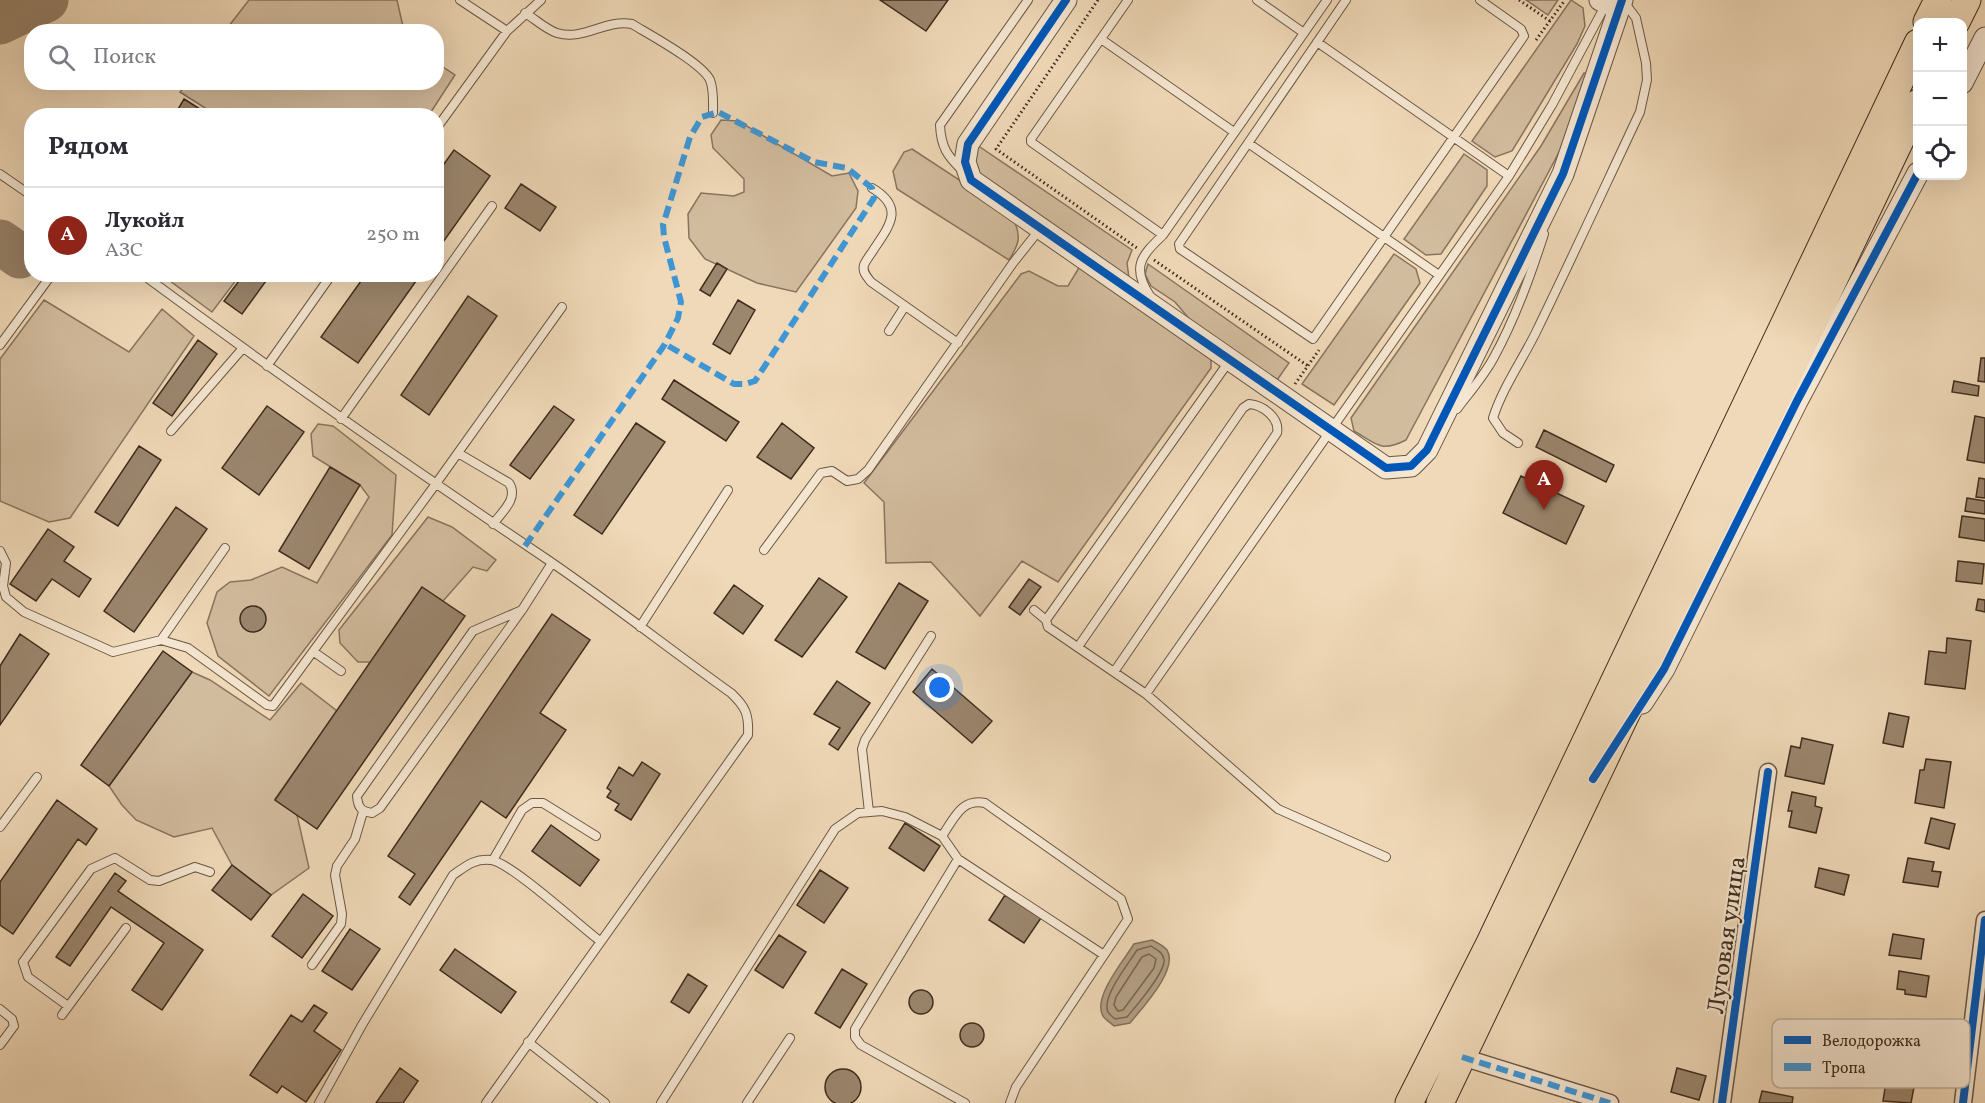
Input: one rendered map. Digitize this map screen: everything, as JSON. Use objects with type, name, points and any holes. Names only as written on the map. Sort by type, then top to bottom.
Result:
[{"type":"main road","points":[[1929,18],[1938,0]]},
{"type":"main road","points":[[1958,18],[1967,0]]},
{"type":"main road","points":[[1409,1103],[1490,943],[1913,51]]},
{"type":"main road","points":[[1440,1103],[1913,112]]},
{"type":"street","points":[[1066,0],[968,144],[965,162],[971,180],[1386,468],[1410,466],[1427,450],[1563,174],[1612,1]]},
{"type":"street","points":[[1967,73],[1985,38]]},
{"type":"street","points":[[1593,779],[1664,669],[1797,401],[1913,180]]},
{"type":"street","name":"Луговая улица","points":[[1722,1103],[1767,772]]},
{"type":"street","points":[[1970,1076],[1977,1049],[1985,920]]},
{"type":"street","points":[[1462,1057],[1610,1103]]},
{"type":"street","points":[[1963,1103],[1967,1088]]},
{"type":"lane","points":[[460,0],[507,31]]},
{"type":"lane","points":[[444,118],[507,31],[541,0]]},
{"type":"lane","points":[[971,180],[952,161],[941,144],[940,125],[1028,0]]},
{"type":"lane","points":[[1128,0],[1031,142],[1163,235]]},
{"type":"lane","points":[[1257,0],[1304,33]]},
{"type":"lane","points":[[1158,309],[1141,282],[1139,267],[1144,253],[1163,235],[1327,0]]},
{"type":"lane","points":[[1346,0],[1200,210],[1179,247],[1313,339],[1524,36],[1521,29],[1480,0]]},
{"type":"lane","points":[[1146,694],[1509,176],[1612,1],[1636,18],[1646,63],[1645,96],[1640,112],[1548,308],[1499,400],[1493,418],[1503,433],[1518,443]]},
{"type":"lane","points":[[525,13],[556,33],[564,34],[583,33],[611,23],[632,24],[701,68],[710,80],[713,93],[713,113]]},
{"type":"lane","points":[[1101,39],[1234,132]]},
{"type":"lane","points":[[1317,42],[1509,176]]},
{"type":"lane","points":[[1248,143],[1439,275]]},
{"type":"lane","points":[[0,174],[24,190]]},
{"type":"lane","points":[[872,188],[885,196],[891,207],[892,217],[888,229],[864,266],[865,274],[871,282],[958,343]]},
{"type":"lane","points":[[444,273],[492,206]]},
{"type":"lane","points":[[764,549],[821,473],[832,471],[847,481],[858,479],[868,470],[1013,263],[1040,229]]},
{"type":"lane","points":[[0,345],[46,282]]},
{"type":"lane","points":[[153,282],[435,485],[552,563],[640,627],[741,703],[749,719],[748,735],[486,1103]]},
{"type":"lane","points":[[267,366],[326,282]]},
{"type":"lane","points":[[341,418],[438,282]]},
{"type":"lane","points":[[889,331],[906,306]]},
{"type":"lane","points":[[0,551],[6,563],[3,586],[6,597],[24,612],[113,652],[161,640],[188,648],[267,705],[273,706],[562,307]]},
{"type":"lane","points":[[171,431],[243,348]]},
{"type":"lane","points":[[1046,620],[1231,360]]},
{"type":"lane","points":[[1078,647],[1243,408],[1249,404],[1255,405],[1276,419],[1279,425],[1277,433],[1114,672]]},
{"type":"lane","points":[[458,453],[509,483],[513,489],[514,496],[493,524]]},
{"type":"lane","points":[[640,627],[728,490]]},
{"type":"lane","points":[[161,640],[225,548]]},
{"type":"lane","points":[[522,610],[473,631],[357,796],[358,806],[363,812],[372,813],[380,808],[522,610],[552,563]]},
{"type":"lane","points":[[1034,610],[1046,620],[1048,627],[1146,694],[1278,809],[1386,857]]},
{"type":"lane","points":[[869,812],[862,748],[931,636]]},
{"type":"lane","points":[[314,652],[341,671]]},
{"type":"lane","points":[[0,827],[37,777]]},
{"type":"lane","points":[[942,837],[964,805],[975,801],[985,803],[1121,899],[1126,909],[1128,919],[1016,1087],[1010,1103]]},
{"type":"lane","points":[[493,860],[522,810],[532,803],[543,803],[596,836]]},
{"type":"lane","points":[[661,1103],[835,829],[858,813],[882,811],[904,817],[942,837],[958,859],[1104,955]]},
{"type":"lane","points":[[312,965],[340,924],[342,914],[335,874],[355,838],[363,812]]},
{"type":"lane","points":[[68,1006],[28,977],[23,962],[91,869],[115,858],[150,880],[159,881],[195,867],[210,872]]},
{"type":"lane","points":[[958,859],[855,1029],[855,1037],[861,1045],[965,1103]]},
{"type":"lane","points":[[319,1103],[362,1026],[453,875],[474,860],[493,860],[510,869],[600,941]]},
{"type":"lane","points":[[62,1015],[126,928]]},
{"type":"lane","points":[[0,1009],[12,1019],[14,1026],[0,1044]]},
{"type":"lane","points":[[747,1103],[790,1038]]},
{"type":"lane","points":[[528,1042],[605,1103]]},
{"type":"path","points":[[1519,0],[1550,21]]},
{"type":"shaded area","points":[[249,0],[397,0],[402,24],[230,24]]},
{"type":"shaded area","points":[[1526,0],[1558,0],[1548,15]]},
{"type":"shaded area","points":[[1571,0],[1583,8],[1585,26],[1577,44],[1512,151],[1495,157],[1472,141]]},
{"type":"shaded area","points":[[444,68],[455,75],[434,108],[205,108],[180,92],[182,90],[444,90]]},
{"type":"shaded area","points":[[1584,73],[1591,74],[1565,141],[1406,440],[1384,446],[1354,431],[1351,418],[1541,146]]},
{"type":"shaded area","points":[[721,120],[738,121],[832,176],[849,173],[858,191],[856,208],[796,292],[757,283],[705,259],[689,238],[688,214],[701,193],[734,196],[744,192],[744,179],[713,148],[711,135]]},
{"type":"shaded area","points":[[977,145],[1132,250],[1127,263],[1129,278],[972,168]]},
{"type":"shaded area","points":[[912,149],[961,181],[1014,221],[1018,241],[1009,260],[897,189],[893,171],[904,152]]},
{"type":"shaded area","points":[[1464,154],[1487,170],[1487,186],[1441,254],[1426,255],[1404,239]]},
{"type":"shaded area","points":[[1394,254],[1416,269],[1420,283],[1334,405],[1302,384]]},
{"type":"shaded area","points":[[1148,264],[1289,363],[1275,383],[1197,328],[1175,302],[1151,286],[1145,274]]},
{"type":"shaded area","points":[[1080,266],[1205,352],[1211,360],[1211,368],[1058,582],[1022,561],[980,616],[931,562],[886,563],[884,502],[864,483],[1021,274],[1029,271],[1058,286],[1068,286]]},
{"type":"shaded area","points":[[171,282],[235,282],[212,312]]},
{"type":"shaded area","points":[[44,300],[129,352],[162,309],[194,336],[70,518],[49,522],[0,501],[0,359]]},
{"type":"shaded area","points":[[318,424],[333,426],[396,475],[392,535],[269,696],[218,656],[207,623],[217,592],[230,582],[251,580],[282,567],[317,583],[369,497],[360,485],[313,456],[311,434]]},
{"type":"shaded area","points":[[428,517],[452,527],[496,560],[487,571],[473,567],[443,601],[422,587],[371,662],[358,662],[340,643],[339,630]]},
{"type":"shaded area","points":[[192,672],[210,680],[270,720],[301,683],[337,711],[275,799],[297,815],[309,868],[271,895],[232,865],[212,828],[174,837],[136,820],[109,786]]},
{"type":"water","points":[[1152,940],[1167,950],[1168,967],[1164,977],[1130,1023],[1114,1026],[1104,1017],[1101,1008],[1105,990],[1134,944]]},
{"type":"building","points":[[880,0],[948,0],[926,31]]},
{"type":"building","points":[[184,99],[198,108],[179,108]]},
{"type":"building","points":[[454,150],[490,176],[444,241],[444,164]]},
{"type":"building","points":[[521,184],[556,207],[540,231],[505,208]]},
{"type":"building","points":[[717,263],[727,269],[710,296],[700,290]]},
{"type":"building","points":[[238,282],[265,282],[242,314],[224,301]]},
{"type":"building","points":[[360,282],[415,282],[358,363],[321,337]]},
{"type":"building","points":[[468,296],[497,316],[429,415],[401,395]]},
{"type":"building","points":[[738,300],[755,310],[730,354],[713,344]]},
{"type":"building","points":[[198,340],[217,354],[172,416],[153,403]]},
{"type":"building","points":[[1981,358],[1985,358],[1985,382],[1978,381]]},
{"type":"building","points":[[674,380],[739,422],[726,441],[662,399]]},
{"type":"building","points":[[1954,381],[1979,386],[1978,396],[1952,392]]},
{"type":"building","points":[[267,406],[304,432],[259,495],[222,468]]},
{"type":"building","points":[[554,406],[574,420],[530,479],[510,465]]},
{"type":"building","points":[[1975,416],[1985,418],[1985,463],[1967,460]]},
{"type":"building","points":[[636,423],[665,442],[602,534],[574,515]]},
{"type":"building","points":[[782,423],[814,448],[791,479],[757,457]]},
{"type":"building","points":[[1544,430],[1614,465],[1606,482],[1536,447]]},
{"type":"building","points":[[139,446],[161,460],[118,526],[95,512]]},
{"type":"building","points":[[330,467],[360,485],[309,569],[279,551]]},
{"type":"building","points":[[1521,476],[1584,506],[1566,544],[1503,513]]},
{"type":"building","points":[[1979,478],[1985,479],[1985,498],[1976,497]]},
{"type":"building","points":[[1967,498],[1985,501],[1985,514],[1965,511]]},
{"type":"building","points":[[176,507],[207,529],[134,632],[104,611]]},
{"type":"building","points":[[1962,516],[1985,519],[1985,541],[1959,537]]},
{"type":"building","points":[[48,529],[74,547],[64,561],[91,579],[79,597],[52,579],[36,601],[10,584]]},
{"type":"building","points":[[1958,561],[1984,564],[1982,584],[1956,581]]},
{"type":"building","points":[[819,578],[847,597],[802,657],[775,640]]},
{"type":"building","points":[[1029,579],[1041,587],[1020,615],[1009,607]]},
{"type":"building","points":[[899,583],[928,601],[885,669],[856,652]]},
{"type":"building","points":[[734,585],[763,606],[743,634],[714,613]]},
{"type":"building","points":[[422,587],[465,616],[317,829],[275,800]]},
{"type":"building","points":[[1978,599],[1985,600],[1985,612],[1976,610]]},
{"type":"building","points":[[253,606],[262,610],[266,619],[262,628],[253,632],[244,628],[240,619],[244,610]]},
{"type":"building","points":[[552,614],[590,640],[540,713],[566,730],[506,818],[481,801],[410,905],[399,897],[415,874],[388,856]]},
{"type":"building","points":[[20,634],[49,654],[0,725],[0,666]]},
{"type":"building","points":[[1947,638],[1971,641],[1965,689],[1925,684],[1929,651],[1946,653]]},
{"type":"building","points":[[163,651],[192,672],[109,786],[81,765]]},
{"type":"building","points":[[932,669],[992,721],[972,743],[913,692]]},
{"type":"building","points":[[837,681],[870,703],[838,750],[829,744],[840,728],[814,714]]},
{"type":"building","points":[[1889,713],[1909,717],[1903,747],[1883,743]]},
{"type":"building","points":[[1802,738],[1833,745],[1824,784],[1785,776],[1791,746],[1800,748]]},
{"type":"building","points":[[1926,759],[1951,762],[1944,808],[1915,803],[1920,770],[1924,770]]},
{"type":"building","points":[[642,762],[660,774],[631,820],[615,810],[619,804],[607,797],[611,791],[607,788],[619,767],[633,776]]},
{"type":"building","points":[[1792,792],[1816,797],[1815,806],[1822,808],[1816,833],[1789,827],[1792,811],[1788,811]]},
{"type":"building","points":[[57,800],[97,829],[86,845],[78,839],[13,934],[0,925],[0,882]]},
{"type":"building","points":[[1931,818],[1955,824],[1949,849],[1925,843]]},
{"type":"building","points":[[905,823],[940,846],[924,871],[889,848]]},
{"type":"building","points":[[551,825],[599,860],[580,886],[532,851]]},
{"type":"building","points":[[1908,858],[1934,862],[1932,871],[1941,872],[1938,887],[1903,882]]},
{"type":"building","points":[[232,865],[271,895],[251,920],[212,890]]},
{"type":"building","points":[[1819,868],[1849,875],[1844,895],[1815,887]]},
{"type":"building","points":[[820,870],[848,888],[824,923],[797,905]]},
{"type":"building","points":[[115,873],[126,881],[118,891],[203,950],[162,1010],[132,990],[164,943],[111,907],[70,966],[56,957]]},
{"type":"building","points":[[303,894],[333,916],[302,958],[272,936]]},
{"type":"building","points":[[1005,895],[1041,918],[1024,943],[989,920]]},
{"type":"building","points":[[350,929],[380,949],[352,990],[322,971]]},
{"type":"building","points":[[1893,934],[1924,939],[1921,959],[1889,955]]},
{"type":"building","points":[[779,935],[806,952],[783,988],[755,970]]},
{"type":"building","points":[[455,949],[516,992],[501,1013],[440,970]]},
{"type":"building","points":[[842,969],[867,984],[840,1028],[815,1013]]},
{"type":"building","points":[[1899,971],[1929,976],[1926,997],[1905,994],[1905,990],[1897,989]]},
{"type":"building","points":[[688,974],[707,986],[689,1013],[671,1002]]},
{"type":"building","points":[[921,990],[926,991],[932,997],[932,1007],[926,1013],[921,1014],[916,1013],[910,1007],[909,1002],[910,997],[916,991]]},
{"type":"building","points":[[314,1005],[327,1013],[314,1031],[341,1050],[306,1102],[282,1086],[277,1093],[250,1075],[291,1015],[302,1022]]},
{"type":"building","points":[[972,1023],[977,1024],[983,1030],[983,1040],[977,1046],[972,1047],[967,1046],[961,1040],[960,1035],[961,1030],[967,1024]]},
{"type":"building","points":[[400,1068],[418,1081],[403,1103],[376,1103]]},
{"type":"building","points":[[1677,1068],[1706,1076],[1699,1100],[1671,1092]]},
{"type":"building","points":[[843,1069],[850,1071],[859,1080],[861,1087],[859,1094],[850,1103],[836,1103],[827,1094],[825,1087],[827,1080],[836,1071]]},
{"type":"building","points":[[1885,1088],[1914,1088],[1911,1103],[1883,1101]]},
{"type":"building","points":[[1762,1091],[1793,1097],[1792,1103],[1759,1103]]},
{"type":"taxiway","points":[[0,22],[46,0]]},
{"type":"taxiway","points":[[0,242],[20,256]]},
{"type":"marked path","points":[[525,546],[665,344],[678,318],[681,302],[663,225],[690,137],[702,117],[718,112],[814,162],[847,168],[872,188],[874,198],[755,381],[734,384],[665,344]]},
{"type":"marked path","points":[[1462,1057],[1610,1103]]},
{"type":"cycle path","points":[[1066,0],[968,144],[965,162],[971,180],[1386,468],[1411,466],[1427,450],[1563,174],[1622,0]]},
{"type":"cycle path","points":[[1593,779],[1664,669],[1797,401],[1914,180]]},
{"type":"cycle path","points":[[1722,1103],[1768,772]]},
{"type":"cycle path","points":[[1970,1045],[1985,920]]},
{"type":"cycle path","points":[[1963,1103],[1965,1088]]},
{"type":"place","name":"Лукойл","points":[[1544,510]]}]
